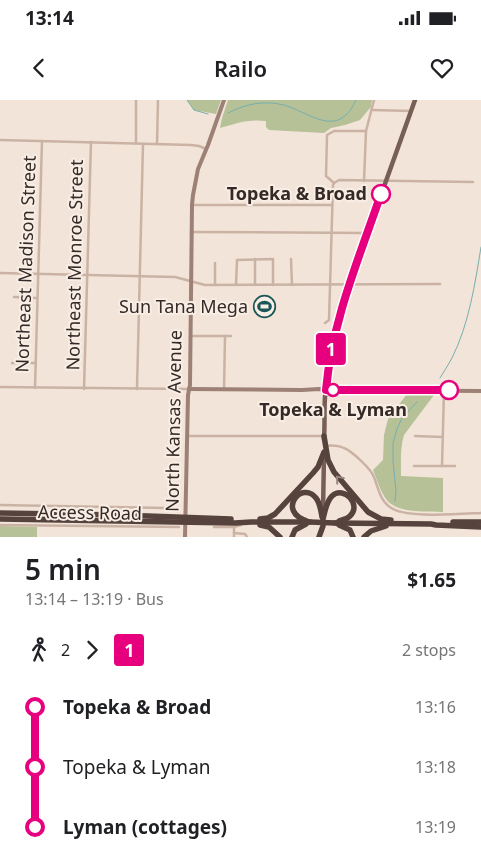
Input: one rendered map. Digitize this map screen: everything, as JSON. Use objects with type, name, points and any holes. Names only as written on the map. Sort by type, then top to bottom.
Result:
[{"type":"highway","points":[[248,522],[265,519],[275,514],[314,472],[318,467],[324,448],[324,436]]},
{"type":"highway","points":[[324,448],[332,470],[365,509],[382,519],[402,524]]},
{"type":"highway","points":[[310,522],[299,518],[292,508],[295,498],[302,493],[310,494],[317,499],[323,519]]},
{"type":"highway","points":[[323,519],[328,502],[332,496],[344,494],[351,498],[354,505],[353,510],[349,517],[335,523]]},
{"type":"highway","points":[[0,512],[103,514],[186,520]]},
{"type":"highway","points":[[473,522],[481,518]]},
{"type":"highway","points":[[0,519],[431,524],[481,527]]},
{"type":"highway","points":[[248,522],[269,527],[280,537]]},
{"type":"highway","points":[[292,537],[293,532],[310,522]]},
{"type":"highway","points":[[431,524],[437,522],[481,522]]},
{"type":"highway","points":[[335,523],[347,528],[352,532],[353,537]]},
{"type":"highway","points":[[364,537],[378,528],[402,524]]},
{"type":"highway","points":[[322,537],[323,526]]},
{"type":"main road","name":"North Kansas Avenue","points":[[185,537],[192,205],[198,169],[224,100]]},
{"type":"main road","points":[[324,436],[330,357],[340,314],[415,100]]},
{"type":"main road","points":[[189,390],[481,391]]},
{"type":"main road","points":[[323,526],[324,448]]},
{"type":"street","points":[[136,100],[136,143]]},
{"type":"street","points":[[157,144],[158,100]]},
{"type":"street","points":[[364,181],[367,122],[374,100]]},
{"type":"street","points":[[372,110],[411,111]]},
{"type":"street","points":[[334,183],[326,176],[326,135],[334,131],[366,131]]},
{"type":"street","points":[[0,140],[194,145],[206,149]]},
{"type":"street","name":"Northeast Madison Street","points":[[35,388],[42,141]]},
{"type":"street","name":"Northeast Monroe Street","points":[[84,389],[90,142]]},
{"type":"street","points":[[137,389],[143,144]]},
{"type":"street","points":[[325,323],[329,320],[334,183],[339,180],[472,182]]},
{"type":"street","points":[[192,205],[332,205]]},
{"type":"street","points":[[192,232],[368,233]]},
{"type":"street","points":[[255,259],[255,285]]},
{"type":"street","points":[[236,285],[237,260],[273,259],[273,285]]},
{"type":"street","points":[[292,259],[292,285]]},
{"type":"street","points":[[215,263],[215,285]]},
{"type":"street","points":[[0,273],[175,277],[202,285],[440,284]]},
{"type":"street","points":[[14,297],[37,298]]},
{"type":"street","points":[[190,336],[232,336]]},
{"type":"street","points":[[224,390],[225,336]]},
{"type":"street","points":[[12,363],[36,363]]},
{"type":"street","points":[[0,388],[189,390]]},
{"type":"street","points":[[442,466],[444,390]]},
{"type":"street","points":[[188,436],[324,436]]},
{"type":"street","points":[[415,436],[443,437]]},
{"type":"street","points":[[324,448],[338,446],[348,450],[371,472],[383,501],[397,511],[409,514],[481,513]]},
{"type":"street","points":[[414,466],[455,466]]},
{"type":"street","points":[[0,505],[166,508]]},
{"type":"street","points":[[214,527],[234,527],[248,522]]},
{"type":"street","name":"Access Road","points":[[0,525],[179,527]]},
{"type":"street","points":[[234,527],[234,537]]},
{"type":"street","points":[[234,533],[245,534],[247,537]]},
{"type":"green space","points":[[187,100],[221,100],[216,114],[194,110]]},
{"type":"green space","points":[[228,100],[372,100],[371,107],[360,120],[331,128],[324,133],[269,130],[266,127],[266,121],[243,122],[220,128]]},
{"type":"green space","points":[[407,394],[434,395],[404,435],[401,450],[401,476],[443,478],[443,512],[412,511],[391,504],[382,492],[373,470],[383,460],[384,435],[388,419]]},
{"type":"green space","points":[[0,526],[37,527],[37,537],[0,537]]},
{"type":"waterway","points":[[187,100],[194,110],[208,114]]},
{"type":"waterway","points":[[228,113],[248,105],[269,103],[284,105],[314,117],[332,121],[341,119],[349,112],[356,100]]},
{"type":"waterway","points":[[440,378],[452,358],[463,332],[471,304],[481,247]]},
{"type":"waterway","points":[[395,501],[393,443],[402,418],[417,402]]},
{"type":"bus line","name":"1","points":[[381,194],[338,321],[330,357],[326,390],[449,390]]},
{"type":"place","name":"Topeka & Broad","points":[[381,194]]},
{"type":"place","name":"Sun Tana Mega","points":[[264,307]]},
{"type":"place","name":"Topeka & Lyman","points":[[333,390]]}]
